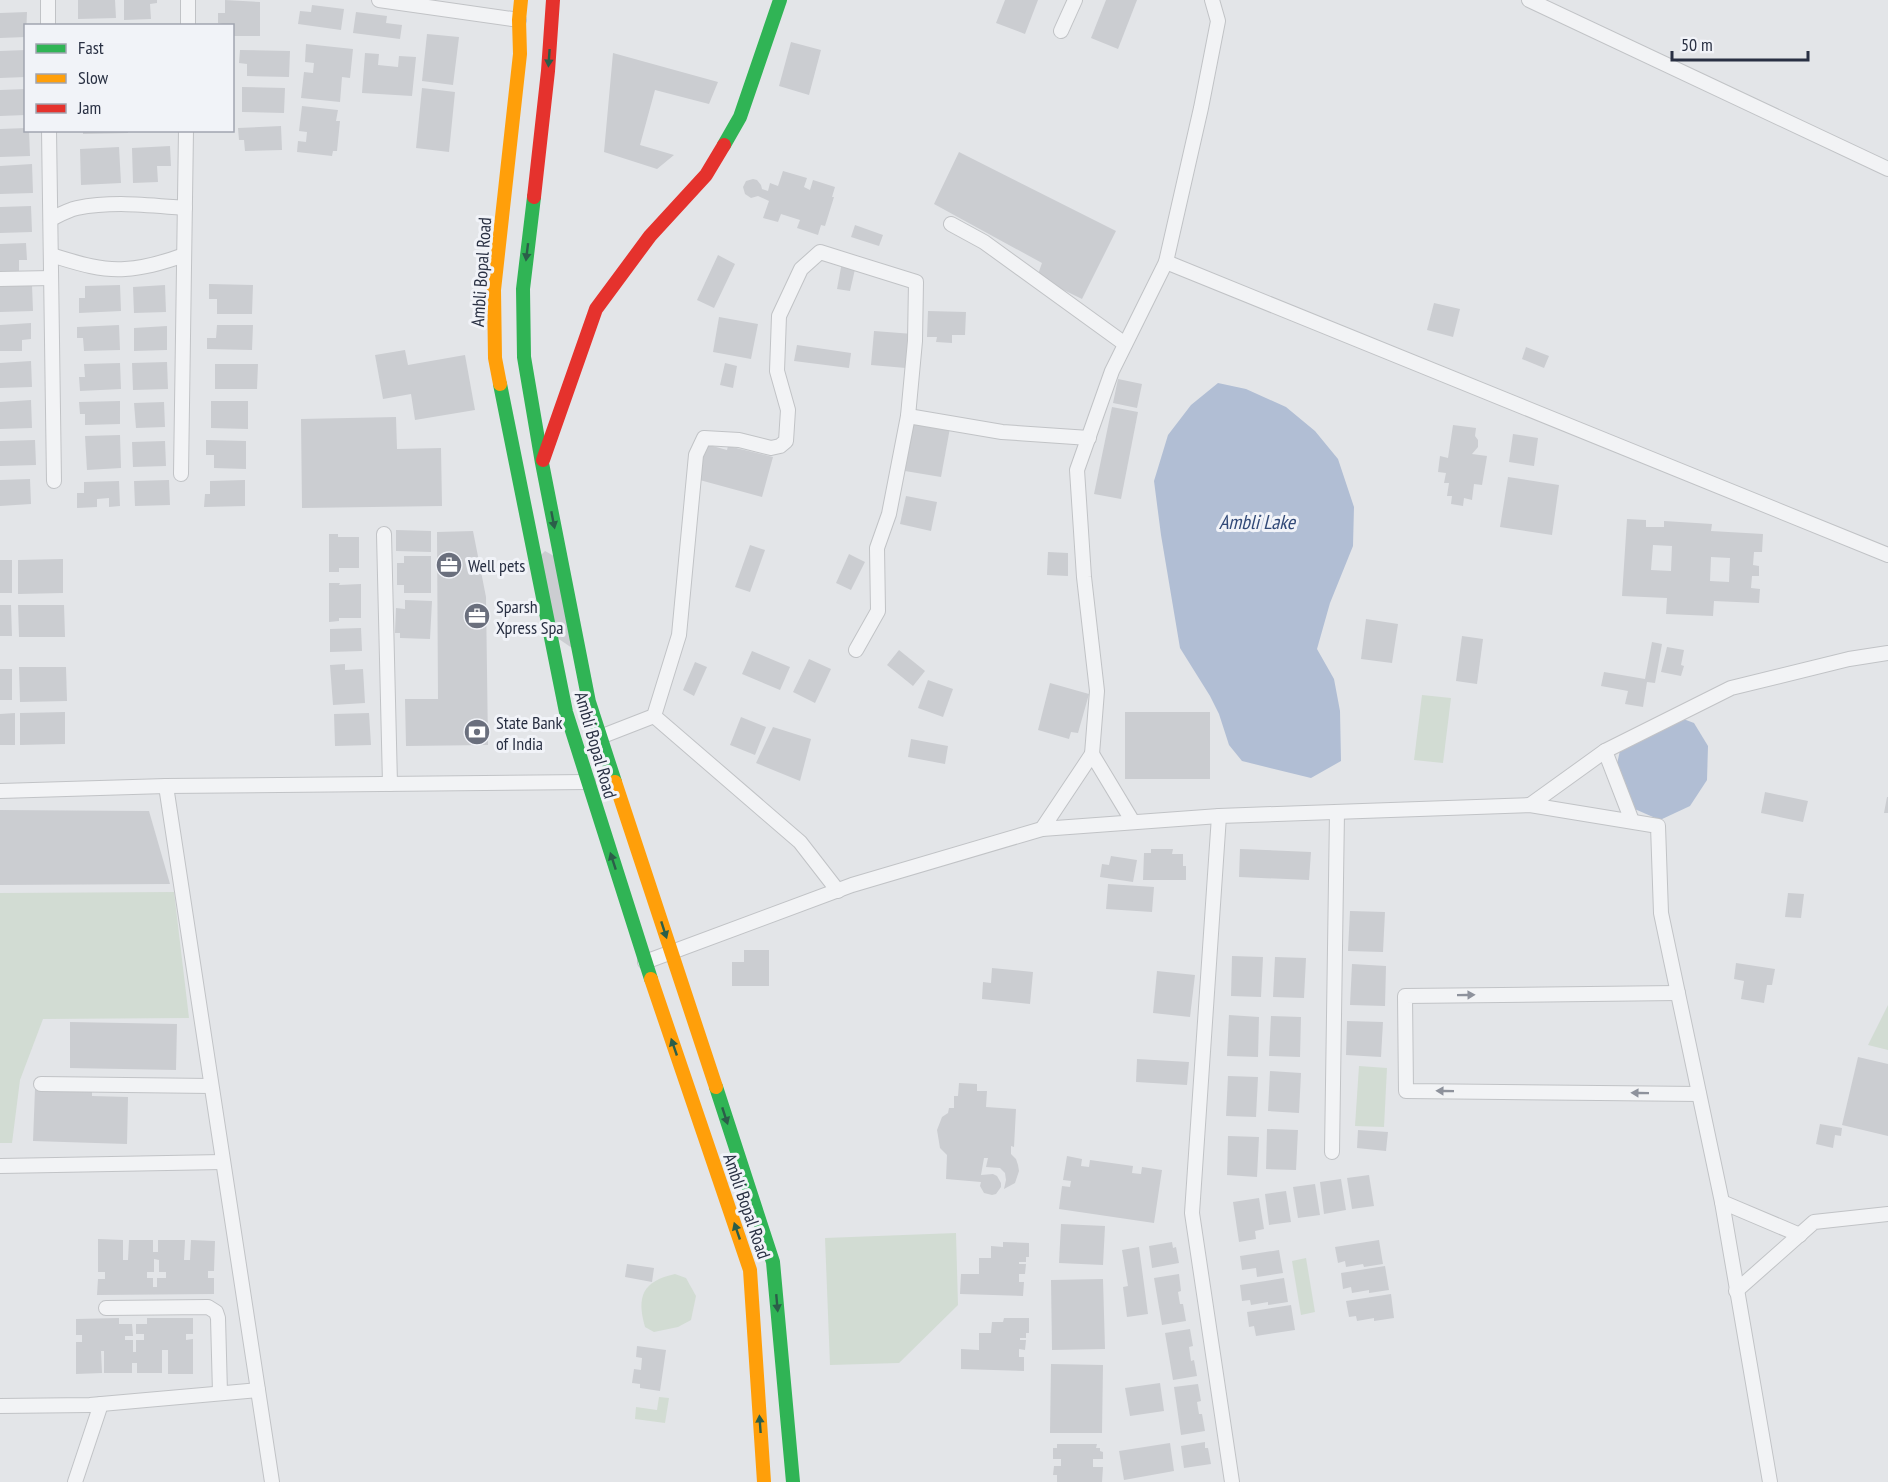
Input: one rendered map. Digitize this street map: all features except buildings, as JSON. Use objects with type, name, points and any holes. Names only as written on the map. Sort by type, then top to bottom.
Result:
[{"type":"street","points":[[48,0],[48,24]]},
{"type":"street","points":[[188,0],[188,24]]},
{"type":"street","points":[[379,0],[519,20]]},
{"type":"street","name":"Ambli Bopal Road","points":[[521,0],[520,54],[494,290],[495,358],[566,712],[645,962],[750,1270],[764,1482]]},
{"type":"street","name":"Ambli Bopal Road","points":[[553,0],[548,70],[523,289],[524,357],[542,463],[589,702],[773,1262],[793,1482]]},
{"type":"street","points":[[542,463],[596,309],[650,236],[706,174],[740,117],[780,0]]},
{"type":"street","points":[[1061,31],[1075,0]]},
{"type":"street","points":[[1042,829],[1092,754],[1097,691],[1084,577],[1077,470],[1112,371],[1166,262],[1218,21],[1212,0]]},
{"type":"street","points":[[1529,0],[1888,169]]},
{"type":"street","points":[[50,132],[54,481]]},
{"type":"street","points":[[181,474],[186,132]]},
{"type":"street","points":[[51,219],[75,209],[101,205],[185,208]]},
{"type":"street","points":[[951,224],[984,242],[1125,344]]},
{"type":"street","points":[[654,716],[679,635],[696,455],[704,438],[739,440],[771,447],[780,446],[786,441],[788,410],[777,371],[779,316],[801,269],[820,252],[916,282],[915,341],[908,416],[889,514],[877,548],[878,611],[856,650]]},
{"type":"street","points":[[51,255],[100,268],[126,269],[157,264],[184,255]]},
{"type":"street","points":[[1166,262],[1888,555]]},
{"type":"street","points":[[0,279],[51,278]]},
{"type":"street","points":[[908,416],[1002,432],[1089,438]]},
{"type":"street","points":[[384,534],[390,784]]},
{"type":"street","points":[[1530,805],[1605,751],[1731,688],[1849,659],[1888,653]]},
{"type":"street","points":[[566,712],[589,702]]},
{"type":"street","points":[[600,737],[654,716]]},
{"type":"street","points":[[654,716],[800,842],[838,891]]},
{"type":"street","points":[[1605,751],[1632,821]]},
{"type":"street","points":[[1092,754],[1133,822]]},
{"type":"street","points":[[0,791],[166,786],[588,782]]},
{"type":"street","points":[[166,786],[272,1482]]},
{"type":"street","points":[[645,962],[838,891],[1042,829],[1220,816],[1530,805],[1658,826],[1661,913],[1722,1202],[1770,1482]]},
{"type":"street","points":[[1332,1152],[1338,812]]},
{"type":"street","points":[[1220,816],[1192,1213],[1232,1482]]},
{"type":"street","points":[[1678,993],[1405,996],[1406,1090],[1699,1094]]},
{"type":"street","points":[[40,1084],[211,1086]]},
{"type":"street","points":[[0,1166],[223,1162]]},
{"type":"street","points":[[1722,1202],[1800,1235]]},
{"type":"street","points":[[1736,1291],[1814,1222],[1888,1214]]},
{"type":"street","points":[[106,1308],[208,1307],[216,1312],[220,1394]]},
{"type":"street","points":[[0,1406],[100,1404],[258,1390]]},
{"type":"street","points":[[75,1482],[100,1404]]},
{"type":"shaded area","points":[[1422,695],[1451,698],[1443,763],[1414,760]]},
{"type":"shaded area","points":[[174,892],[189,1018],[43,1019],[20,1080],[12,1143],[0,1143],[0,893]]},
{"type":"shaded area","points":[[1888,1005],[1888,1050],[1868,1045]]},
{"type":"shaded area","points":[[1359,1066],[1387,1068],[1384,1127],[1355,1126]]},
{"type":"shaded area","points":[[956,1233],[958,1305],[899,1363],[830,1365],[825,1238]]},
{"type":"shaded area","points":[[1306,1258],[1315,1312],[1301,1315],[1292,1261]]},
{"type":"shaded area","points":[[675,1274],[686,1278],[696,1296],[691,1320],[678,1327],[654,1332],[645,1327],[641,1307],[642,1298],[649,1286],[664,1277]]},
{"type":"shaded area","points":[[659,1397],[669,1398],[665,1423],[635,1419],[636,1407],[657,1410]]},
{"type":"water","name":"Ambli Lake","points":[[1218,383],[1246,389],[1286,407],[1315,431],[1338,459],[1354,507],[1353,546],[1330,603],[1317,649],[1334,679],[1340,711],[1341,761],[1311,778],[1242,761],[1229,745],[1219,714],[1210,696],[1180,648],[1154,481],[1168,435],[1191,405]]},
{"type":"water","points":[[1678,717],[1694,723],[1708,746],[1707,780],[1690,806],[1660,820],[1630,807],[1615,773],[1621,746]]},
{"type":"traffic: fast","points":[[724,145],[740,117],[780,0]]},
{"type":"traffic: fast","points":[[534,197],[523,289],[524,357],[542,463],[589,702],[615,782]]},
{"type":"traffic: fast","points":[[500,384],[566,712],[651,979]]},
{"type":"traffic: fast","points":[[716,1087],[773,1262],[793,1482]]},
{"type":"traffic: slow","points":[[500,384],[495,358],[494,290],[520,54],[521,0]]},
{"type":"traffic: slow","points":[[615,782],[716,1087]]},
{"type":"traffic: slow","points":[[651,979],[750,1270],[764,1482]]},
{"type":"traffic: jam","points":[[534,197],[548,71],[553,0]]},
{"type":"traffic: jam","points":[[543,460],[596,309],[650,236],[706,175],[724,145]]},
{"type":"place","name":"Well pets","points":[[449,565]]},
{"type":"place","name":"Sparsh Xpress Spa","points":[[477,616]]},
{"type":"place","name":"State Bank of India","points":[[477,732]]}]
